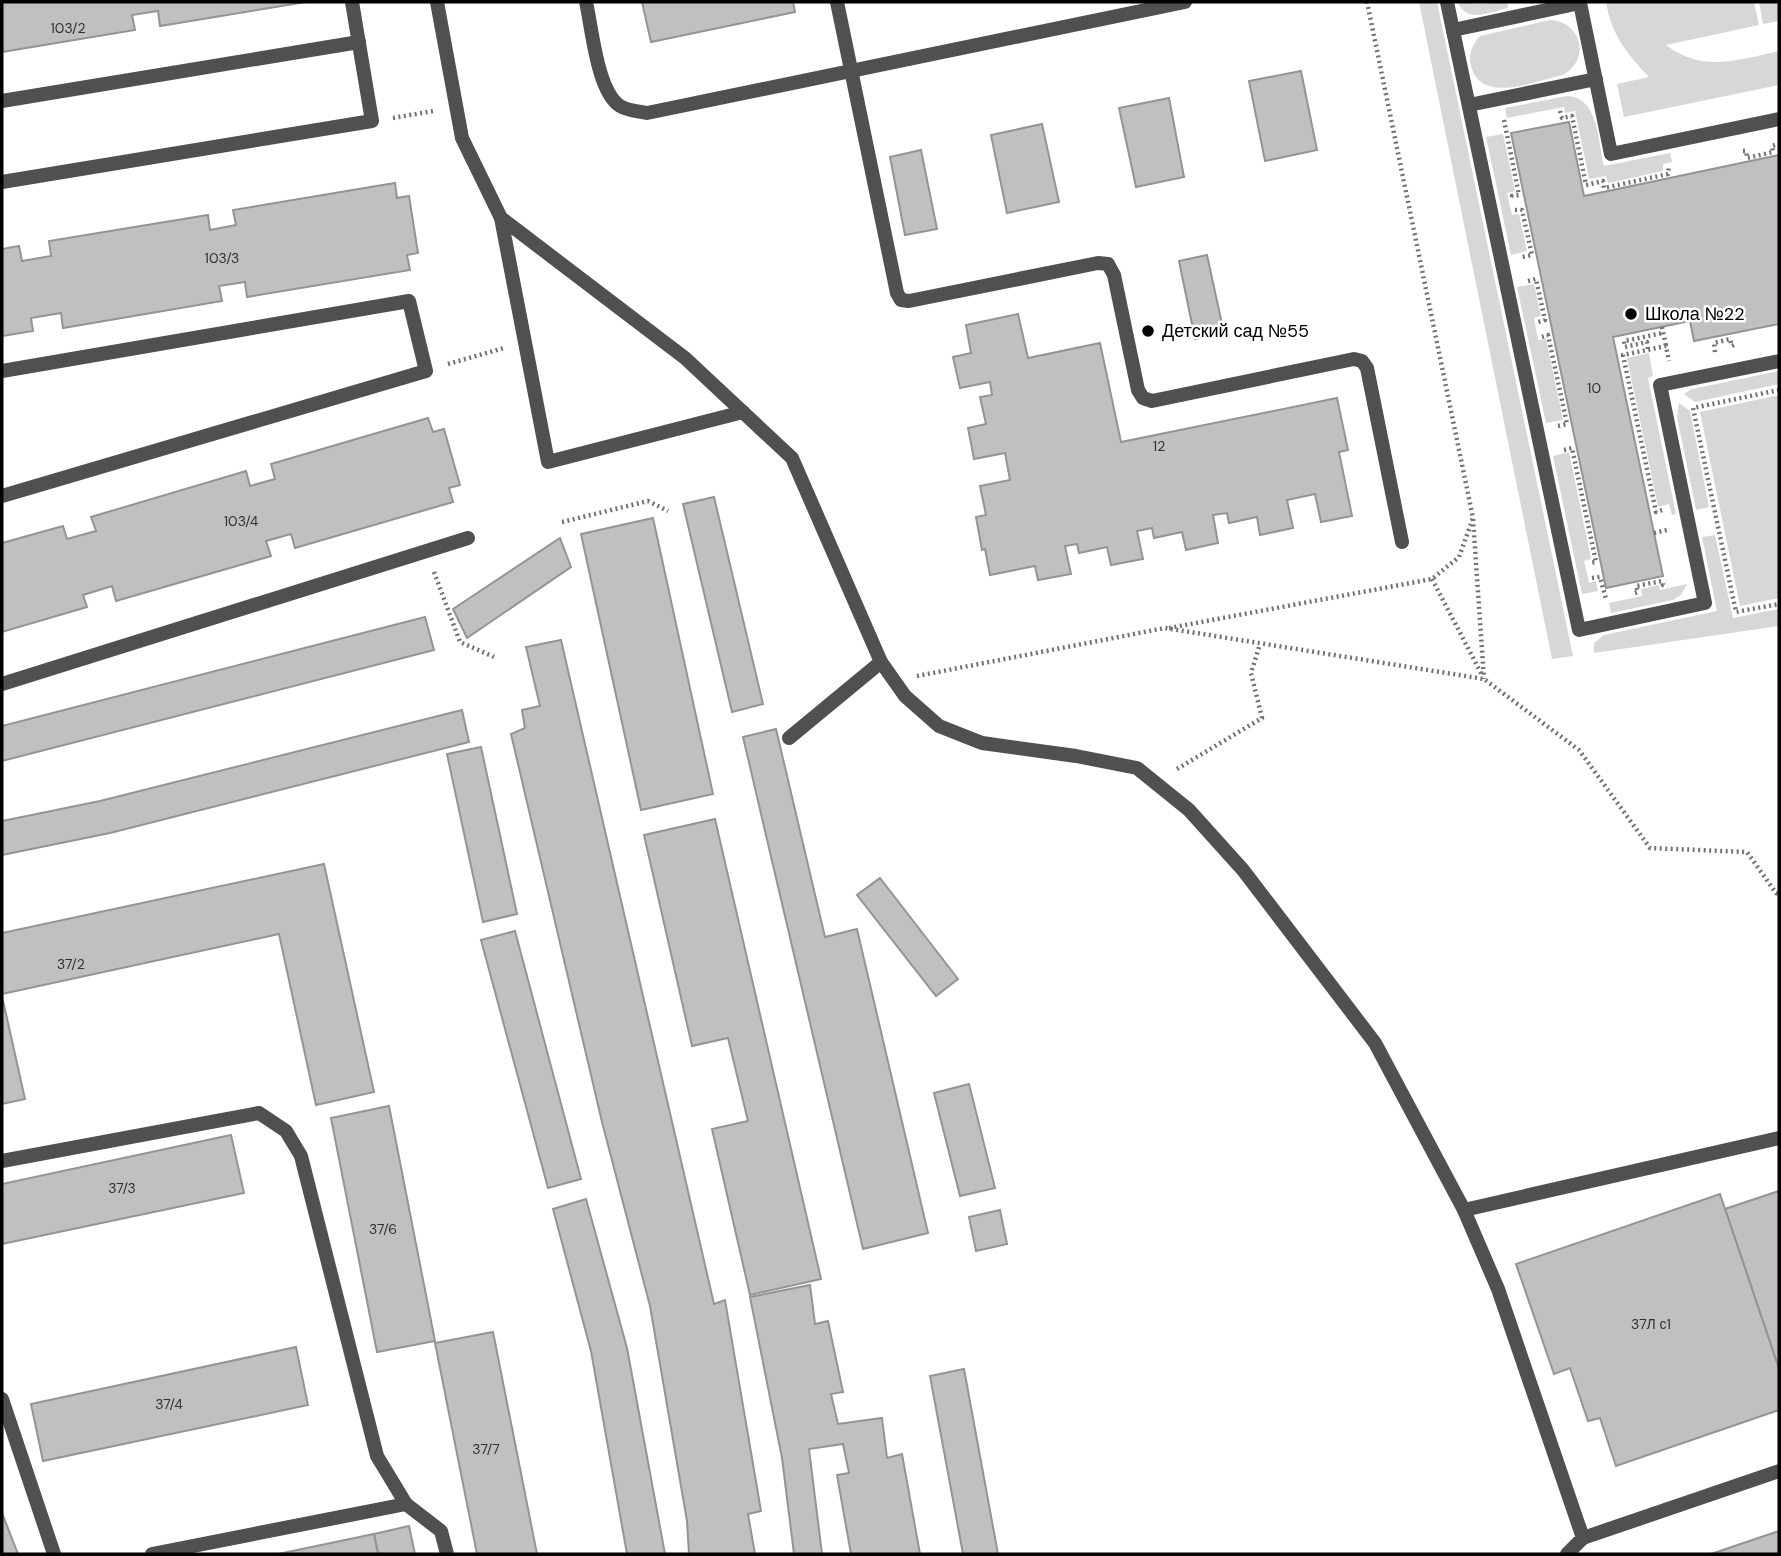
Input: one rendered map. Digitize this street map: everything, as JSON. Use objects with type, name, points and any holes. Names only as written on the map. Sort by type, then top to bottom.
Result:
[{"type":"lane","points":[[2,182],[372,121],[352,2]]},
{"type":"lane","points":[[437,2],[462,138],[500,218],[548,462],[743,412]]},
{"type":"lane","points":[[586,2],[607,92],[619,105],[632,111],[647,113],[1185,2]]},
{"type":"lane","points":[[837,2],[897,293],[901,300],[909,301],[1098,263],[1108,264],[1114,275],[1138,390],[1143,398],[1152,401],[1354,359],[1362,361],[1367,368],[1402,542]]},
{"type":"lane","points":[[1447,2],[1579,630],[1705,603],[1660,385],[1779,360]]},
{"type":"lane","points":[[1453,30],[1580,3],[1611,154],[1779,119]]},
{"type":"lane","points":[[2,101],[359,42]]},
{"type":"lane","points":[[1469,105],[1596,79]]},
{"type":"lane","points":[[500,218],[684,358],[792,458],[881,662],[905,696],[939,726],[982,743],[1076,756],[1137,768],[1189,810],[1243,870],[1375,1043],[1464,1210],[1498,1289],[1583,1538]]},
{"type":"lane","points":[[2,371],[410,301],[426,371],[2,496]]},
{"type":"lane","points":[[2,684],[468,538]]},
{"type":"lane","points":[[789,738],[881,662]]},
{"type":"lane","points":[[2,1161],[259,1112],[286,1131],[301,1156],[377,1456],[406,1504],[442,1531],[447,1554]]},
{"type":"lane","points":[[1464,1210],[1779,1138]]},
{"type":"lane","points":[[2,1399],[54,1554]]},
{"type":"lane","points":[[1567,1554],[1583,1538],[1779,1471]]},
{"type":"lane","points":[[152,1554],[406,1504]]},
{"type":"path","points":[[1499,99],[1519,195],[1513,196],[1515,211],[1522,210],[1532,256],[1518,258]]},
{"type":"path","points":[[372,121],[456,107]]},
{"type":"path","points":[[1523,282],[1536,279],[1545,320],[1538,322],[1542,337],[1548,335],[1567,424],[1554,426]]},
{"type":"path","points":[[1661,327],[1669,361],[1681,359]]},
{"type":"path","points":[[1648,349],[1647,342],[1625,347],[1624,341],[1663,333]]},
{"type":"path","points":[[1704,354],[1716,351],[1714,343],[1730,339],[1732,346],[1744,343]]},
{"type":"path","points":[[426,371],[525,342]]},
{"type":"path","points":[[1666,346],[1623,355],[1656,512],[1666,510],[1669,519]]},
{"type":"path","points":[[1779,390],[1693,408],[1737,612],[1779,604]]},
{"type":"path","points":[[1559,451],[1572,449],[1596,562],[1588,564],[1592,579],[1600,577],[1605,599],[1616,597]]},
{"type":"path","points":[[562,522],[648,501],[668,510]]},
{"type":"path","points":[[1473,518],[1484,679]]},
{"type":"path","points":[[426,551],[460,642],[494,657]]},
{"type":"path","points":[[1432,579],[1484,679],[1579,750],[1650,848],[1746,852],[1779,894]]},
{"type":"path","points":[[1627,595],[1638,593],[1636,586],[1662,581],[1663,585],[1676,582]]},
{"type":"path","points":[[894,681],[1165,628],[1484,679]]},
{"type":"path","points":[[1155,782],[1262,718],[1251,673],[1260,644]]},
{"type":"shaded area","points":[[1419,2],[1437,2],[1573,656],[1552,659]]},
{"type":"shaded area","points":[[1458,2],[1507,2],[1508,8],[1473,15],[1462,9]]},
{"type":"shaded area","points":[[1606,2],[1754,2],[1759,25],[1666,45],[1680,54],[1707,62],[1735,60],[1779,51],[1779,85],[1624,117],[1617,84],[1649,77],[1621,43]]},
{"type":"shaded area","points":[[1759,2],[1779,2],[1779,21],[1763,24]]},
{"type":"shaded area","points":[[1550,20],[1561,22],[1576,34],[1580,51],[1572,68],[1563,75],[1510,87],[1486,85],[1477,78],[1471,66],[1470,54],[1480,36]]},
{"type":"shaded area","points":[[1567,96],[1578,98],[1591,112],[1604,166],[1670,153],[1672,162],[1663,164],[1663,171],[1608,183],[1606,176],[1589,179],[1575,111],[1565,113],[1564,107],[1507,118],[1505,108]]},
{"type":"shaded area","points":[[1503,134],[1515,191],[1507,193],[1512,215],[1519,214],[1527,251],[1511,255],[1486,137]]},
{"type":"shaded area","points":[[1534,284],[1541,316],[1534,318],[1538,340],[1546,339],[1563,420],[1546,423],[1517,287]]},
{"type":"shaded area","points":[[1649,353],[1653,376],[1648,378],[1676,514],[1672,515],[1669,504],[1658,507],[1627,358]]},
{"type":"shaded area","points":[[1779,371],[1779,384],[1695,402],[1684,394],[1692,389]]},
{"type":"shaded area","points":[[1779,395],[1779,598],[1740,606],[1700,412]]},
{"type":"shaded area","points":[[1679,403],[1690,411],[1709,507],[1696,510],[1677,417]]},
{"type":"shaded area","points":[[1569,452],[1591,559],[1584,561],[1589,583],[1596,581],[1598,591],[1582,594],[1553,456]]},
{"type":"shaded area","points":[[1715,535],[1733,618],[1779,609],[1779,626],[1594,653],[1594,643],[1604,635],[1717,611],[1702,537]]},
{"type":"shaded area","points":[[1687,584],[1681,595],[1673,600],[1611,613],[1609,603],[1642,596],[1641,589],[1659,585],[1660,590]]},
{"type":"building","points":[[2,2],[306,2],[160,26],[158,11],[132,15],[135,30],[2,52]]},
{"type":"building","points":[[642,2],[793,2],[795,12],[651,42]]},
{"type":"building","points":[[1301,71],[1317,150],[1265,161],[1249,81]]},
{"type":"building","points":[[1169,98],[1184,177],[1136,187],[1119,108]]},
{"type":"building","points":[[1569,122],[1584,196],[1779,155],[1779,324],[1694,341],[1690,321],[1613,337],[1663,576],[1606,588],[1511,133]]},
{"type":"building","points":[[1042,124],[1059,202],[1007,213],[991,135]]},
{"type":"building","points":[[921,150],[937,229],[905,235],[890,157]]},
{"type":"building","points":[[395,183],[397,198],[409,196],[418,253],[407,255],[410,270],[247,297],[245,282],[219,286],[222,301],[63,328],[61,313],[31,318],[33,331],[2,336],[2,249],[19,246],[22,261],[51,256],[49,241],[208,215],[210,230],[236,225],[233,210]]},
{"type":"building","points":[[1207,255],[1224,333],[1195,339],[1179,261]]},
{"type":"building","points":[[1018,314],[1028,358],[1100,343],[1121,442],[1337,398],[1348,450],[1339,452],[1352,516],[1321,522],[1315,494],[1287,500],[1293,528],[1260,535],[1257,517],[1229,523],[1227,513],[1213,515],[1218,543],[1186,550],[1182,532],[1154,538],[1152,528],[1137,531],[1143,559],[1111,565],[1107,547],[1079,553],[1077,544],[1065,546],[1071,574],[1038,580],[1035,566],[990,575],[976,517],[986,515],[980,486],[1010,480],[1005,453],[974,459],[968,428],[986,424],[980,397],[992,395],[990,382],[960,388],[953,357],[971,353],[966,325]]},
{"type":"building","points":[[428,418],[433,432],[444,429],[460,485],[449,488],[453,502],[295,548],[291,534],[266,541],[271,556],[116,601],[112,586],[83,595],[87,607],[2,632],[2,543],[63,526],[67,539],[96,531],[91,517],[246,471],[250,486],[275,479],[271,464]]},
{"type":"building","points":[[714,497],[763,704],[732,712],[683,504]]},
{"type":"building","points":[[653,518],[713,794],[641,810],[581,534]]},
{"type":"building","points":[[560,538],[571,567],[467,638],[453,609]]},
{"type":"building","points":[[425,617],[434,650],[2,761],[2,726]]},
{"type":"building","points":[[561,640],[714,1304],[725,1300],[761,1511],[748,1514],[755,1554],[689,1554],[687,1521],[650,1306],[602,1122],[511,734],[525,728],[522,710],[540,706],[526,647]]},
{"type":"building","points":[[462,710],[469,742],[110,833],[2,855],[2,821],[100,801]]},
{"type":"building","points":[[776,729],[825,937],[857,929],[928,1233],[863,1249],[743,737]]},
{"type":"building","points":[[481,747],[517,914],[483,922],[447,754]]},
{"type":"building","points":[[715,819],[821,1279],[750,1295],[712,1129],[748,1121],[728,1038],[692,1046],[644,835]]},
{"type":"building","points":[[324,864],[374,1092],[316,1105],[279,934],[2,994],[2,933]]},
{"type":"building","points":[[880,878],[958,979],[936,996],[857,895]]},
{"type":"building","points":[[515,931],[581,1179],[548,1188],[481,940]]},
{"type":"building","points":[[2,996],[25,1099],[2,1104]]},
{"type":"building","points":[[969,1084],[995,1188],[960,1196],[934,1093]]},
{"type":"building","points":[[389,1106],[435,1341],[377,1352],[331,1118]]},
{"type":"building","points":[[231,1135],[244,1193],[2,1244],[2,1184]]},
{"type":"building","points":[[1779,1191],[1779,1369],[1725,1209]]},
{"type":"building","points":[[1720,1194],[1779,1369],[1779,1410],[1616,1466],[1600,1418],[1588,1421],[1570,1368],[1554,1374],[1516,1264]]},
{"type":"building","points":[[586,1199],[627,1348],[665,1554],[627,1554],[591,1351],[553,1209]]},
{"type":"building","points":[[1000,1210],[1007,1244],[976,1251],[969,1217]]},
{"type":"building","points":[[810,1285],[815,1324],[828,1321],[843,1392],[831,1394],[838,1424],[882,1418],[887,1458],[902,1454],[920,1554],[851,1554],[837,1475],[849,1473],[843,1444],[809,1449],[822,1554],[794,1554],[782,1458],[750,1297]]},
{"type":"building","points":[[493,1332],[537,1554],[477,1554],[435,1343]]},
{"type":"building","points":[[296,1347],[308,1405],[43,1461],[31,1404]]},
{"type":"building","points":[[964,1369],[998,1554],[963,1554],[930,1376]]},
{"type":"building","points":[[2,1513],[18,1554],[2,1554]]},
{"type":"building","points":[[409,1526],[415,1554],[378,1554],[374,1534]]},
{"type":"building","points":[[1779,1531],[1779,1554],[1711,1554]]},
{"type":"building","points":[[374,1534],[378,1554],[278,1554]]},
{"type":"place","name":"Школа №22","points":[[1631,314]]},
{"type":"place","name":"Детский сад №55","points":[[1148,331]]}]
